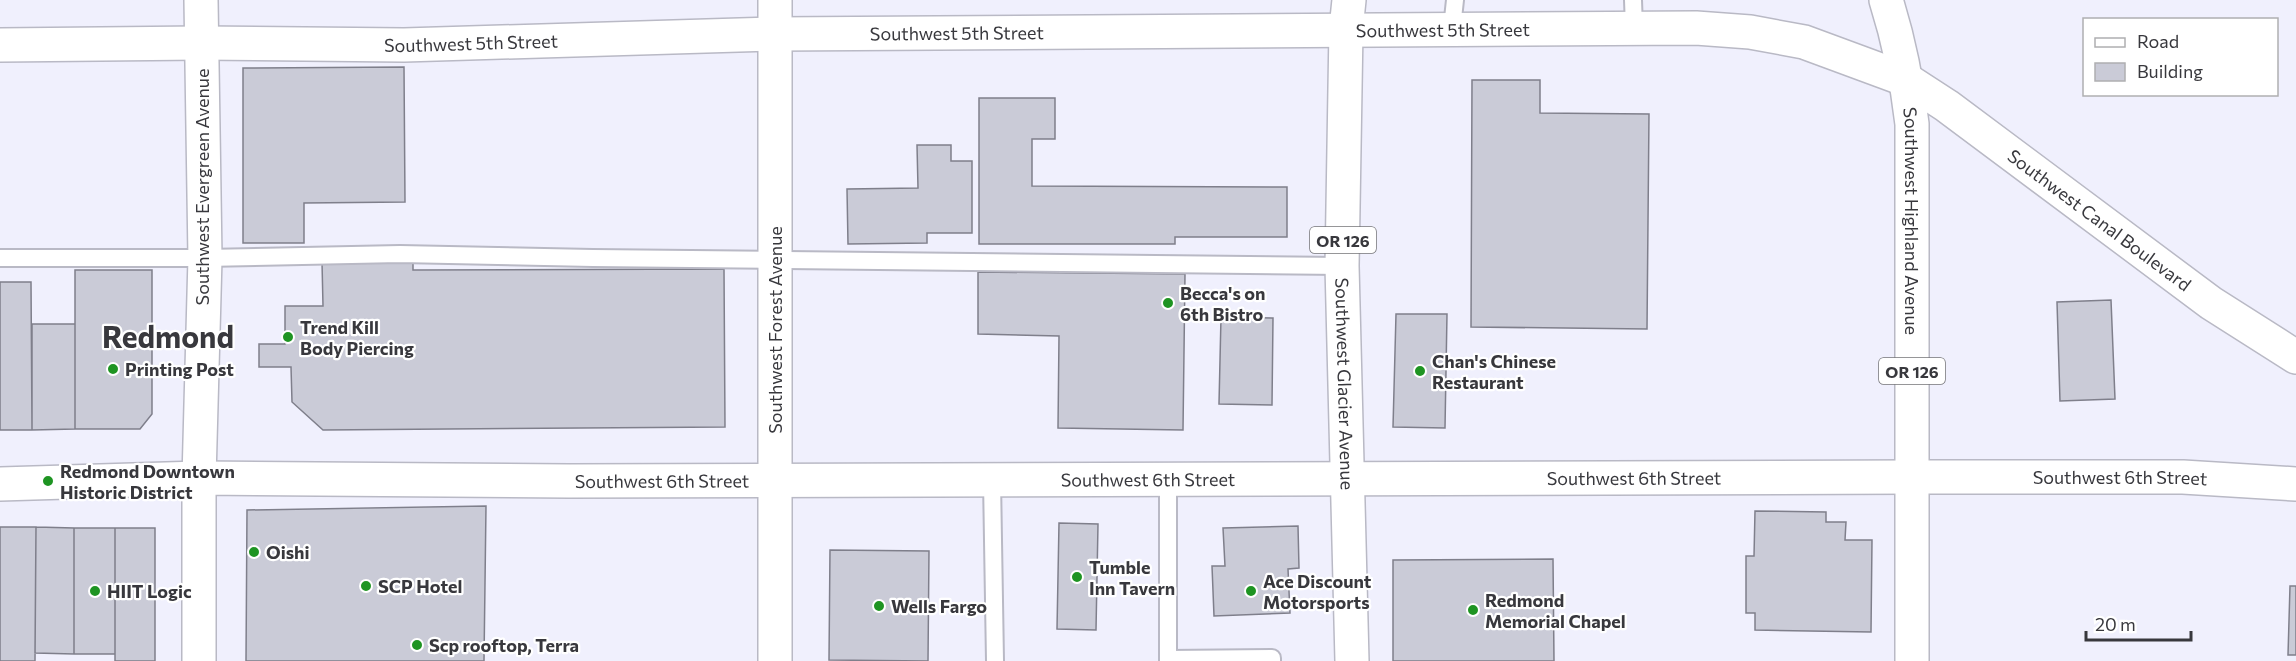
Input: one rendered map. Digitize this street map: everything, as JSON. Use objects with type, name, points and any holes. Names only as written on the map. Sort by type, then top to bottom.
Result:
[{"type":"main road","name":"Southwest Evergreen Avenue","points":[[199,661],[199,478],[205,258],[201,0]]},
{"type":"main road","name":"Southwest Forest Avenue","points":[[775,0],[775,661]]},
{"type":"main road","name":"Southwest Highland Avenue","points":[[1886,0],[1898,37],[1907,80],[1912,124],[1912,661]]},
{"type":"main road","name":"Southwest 5th Street","points":[[0,45],[201,43],[404,45],[1348,15],[1633,14],[1696,28],[1750,32],[1804,42],[1907,80]]},
{"type":"main road","name":"Southwest Glacier Avenue","points":[[1348,15],[1342,266],[1352,661]]},
{"type":"main road","name":"Southwest Canal Boulevard","points":[[1907,80],[1947,106],[2211,303],[2296,357]]},
{"type":"main road","name":"Southwest 6th Street","points":[[0,484],[199,478],[569,481],[2183,477],[2296,484]]},
{"type":"lane","points":[[0,258],[205,258],[400,254],[1342,266]]},
{"type":"lane","points":[[992,480],[995,661]]},
{"type":"lane","points":[[1168,480],[1168,660],[1272,658],[1272,661]]},
{"type":"building","points":[[404,67],[405,202],[304,203],[304,243],[243,243],[243,68]]},
{"type":"building","points":[[1472,80],[1540,80],[1540,113],[1649,114],[1647,329],[1471,327]]},
{"type":"building","points":[[979,98],[1055,98],[1055,139],[1032,139],[1032,186],[1287,187],[1287,237],[1175,237],[1175,244],[979,244]]},
{"type":"building","points":[[917,145],[951,145],[951,161],[972,161],[972,233],[927,233],[927,243],[848,244],[847,189],[918,188]]},
{"type":"building","points":[[322,262],[413,262],[413,270],[724,269],[725,427],[323,430],[292,402],[291,367],[259,367],[259,344],[285,344],[285,306],[323,306]]},
{"type":"building","name":"Printing Post","points":[[75,270],[152,270],[152,414],[140,429],[75,429]]},
{"type":"building","points":[[978,272],[1185,274],[1183,430],[1058,428],[1059,336],[978,334]]},
{"type":"building","points":[[0,282],[31,282],[32,430],[0,430]]},
{"type":"building","points":[[2111,300],[2115,399],[2060,401],[2057,302]]},
{"type":"building","name":"Chan's Chinese Restaurant","points":[[1396,314],[1447,314],[1445,428],[1393,427]]},
{"type":"building","points":[[1221,317],[1273,318],[1272,405],[1219,404]]},
{"type":"building","points":[[32,324],[75,324],[75,429],[32,430]]},
{"type":"building","name":"SCP Hotel","points":[[486,506],[484,661],[246,661],[247,510]]},
{"type":"building","points":[[1755,511],[1826,512],[1826,522],[1846,522],[1845,540],[1872,540],[1871,632],[1755,630],[1755,613],[1746,613],[1746,556],[1754,556]]},
{"type":"building","name":"Tumble Inn Tavern","points":[[1059,523],[1098,524],[1096,630],[1057,629]]},
{"type":"building","name":"Ace Discount Motorsports","points":[[1298,526],[1299,568],[1288,569],[1290,613],[1214,616],[1212,566],[1225,566],[1223,528]]},
{"type":"building","points":[[0,527],[36,527],[35,661],[0,661]]},
{"type":"building","points":[[36,527],[74,528],[74,654],[35,653]]},
{"type":"building","name":"HIIT Logic","points":[[74,528],[115,528],[115,654],[74,654]]},
{"type":"building","points":[[115,528],[155,528],[155,661],[115,661]]},
{"type":"building","name":"Wells Fargo","points":[[830,550],[929,551],[928,661],[829,660]]},
{"type":"building","name":"Redmond Memorial Chapel","points":[[1553,559],[1554,661],[1393,661],[1393,560]]},
{"type":"building","points":[[2290,586],[2296,586],[2296,655],[2288,655]]},
{"type":"place","name":"Becca's on 6th Bistro","points":[[1168,303]]},
{"type":"place","name":"Trend Kill Body Piercing","points":[[288,337]]},
{"type":"place","name":"Printing Post","points":[[113,369]]},
{"type":"place","name":"Chan's Chinese Restaurant","points":[[1420,371]]},
{"type":"place","name":"Redmond Downtown Historic District","points":[[48,481]]},
{"type":"place","name":"Oishi","points":[[254,552]]},
{"type":"place","name":"Tumble Inn Tavern","points":[[1077,577]]},
{"type":"place","name":"SCP Hotel","points":[[366,586]]},
{"type":"place","name":"HIIT Logic","points":[[95,591]]},
{"type":"place","name":"Ace Discount Motorsports","points":[[1251,591]]},
{"type":"place","name":"Wells Fargo","points":[[879,606]]},
{"type":"place","name":"Redmond Memorial Chapel","points":[[1473,610]]},
{"type":"place","name":"Scp rooftop, Terra","points":[[417,645]]},
{"type":"district","name":"Redmond","points":[[168,335]]}]
